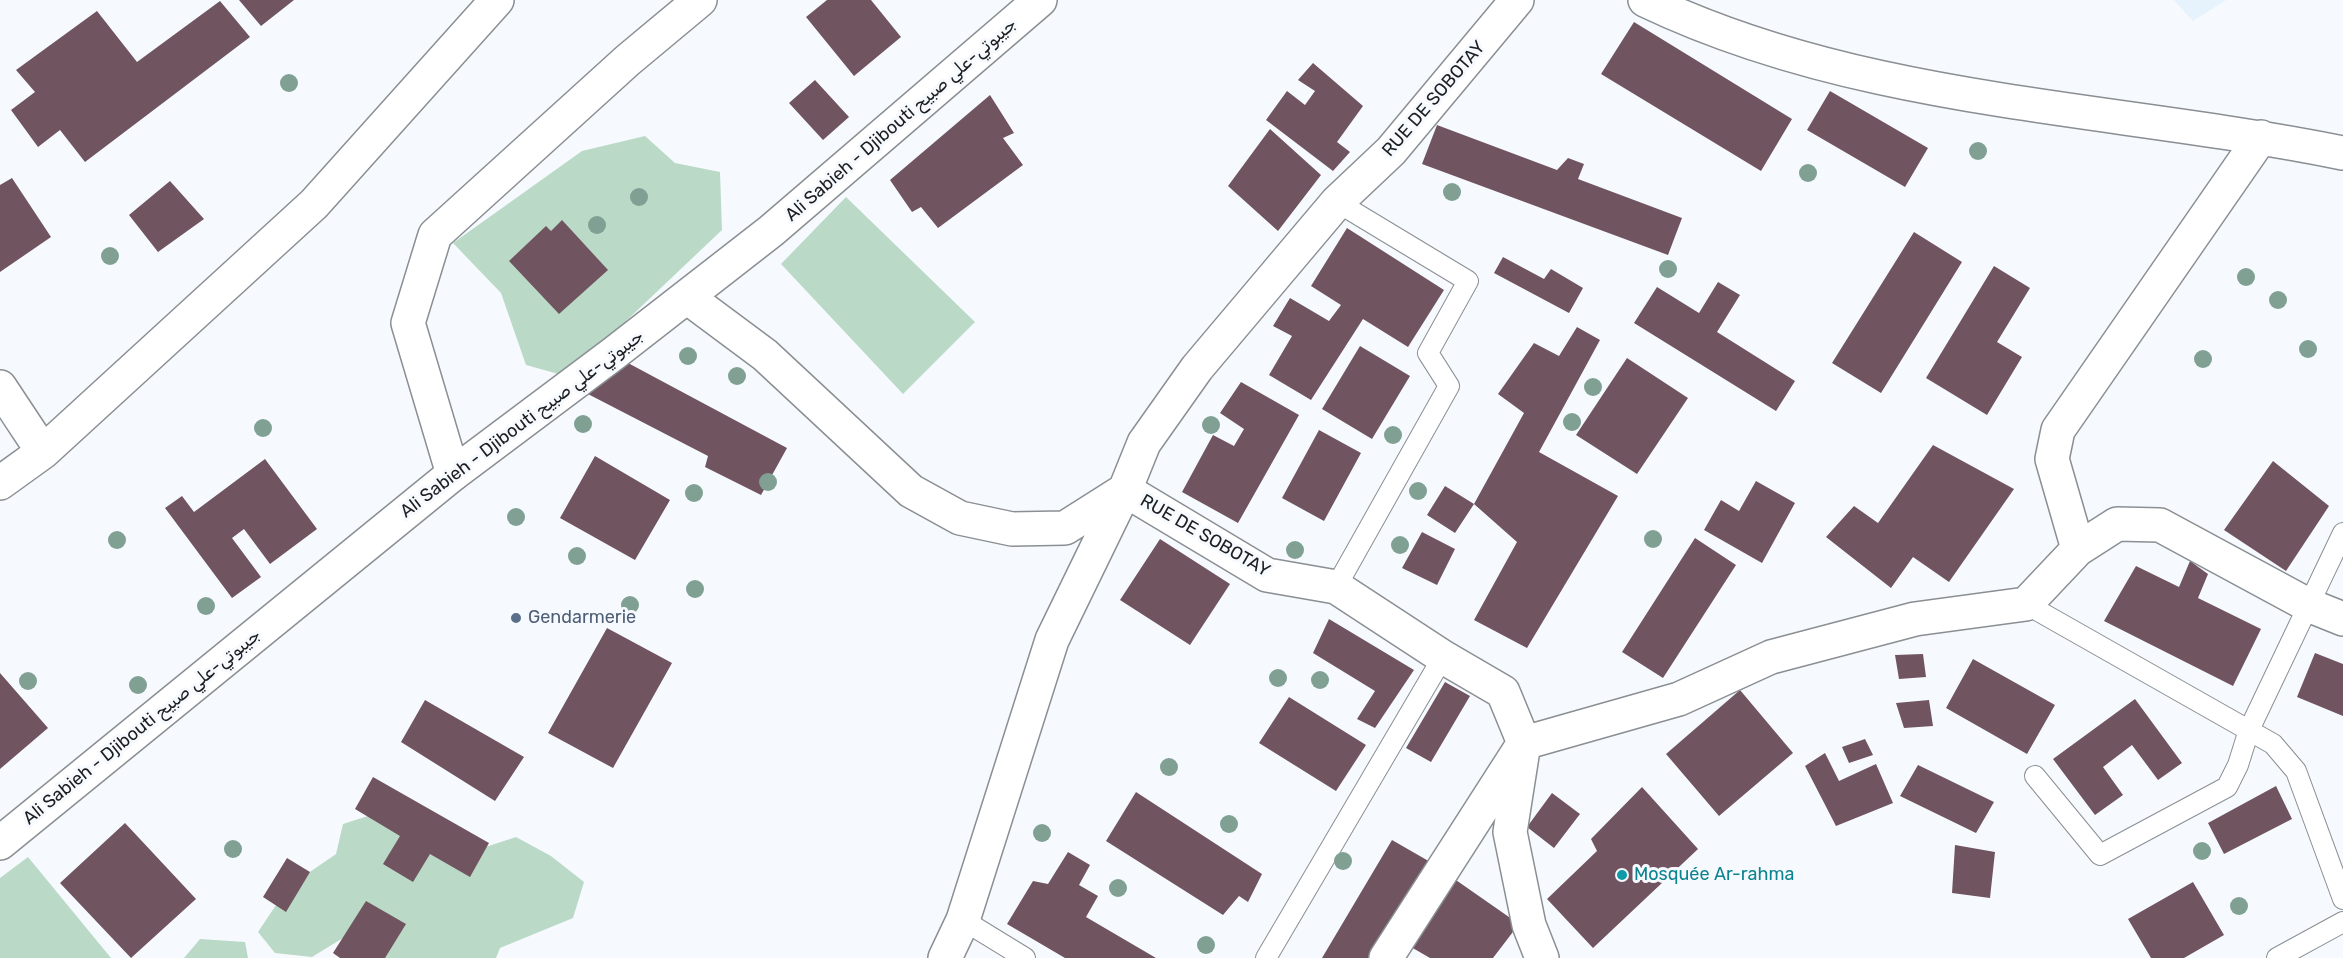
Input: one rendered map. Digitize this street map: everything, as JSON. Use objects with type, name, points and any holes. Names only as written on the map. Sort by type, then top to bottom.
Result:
[{"type":"street","points":[[0,483],[43,452],[314,204],[497,0]]},
{"type":"street","points":[[453,474],[408,323],[435,235],[628,60],[700,0]]},
{"type":"street","name":"Ali Sabieh - Djibouti جيبوتي-علي صبيح","points":[[0,843],[453,474],[771,231],[1040,0]]},
{"type":"street","name":"RUE DE SOBOTAY","points":[[1517,0],[1391,151],[1337,202],[1197,368],[1144,443],[1125,490],[1268,575],[1336,587],[1443,657],[1503,692],[1524,743]]},
{"type":"street","points":[[1645,0],[1670,12],[1765,48],[1890,81],[2261,137],[2343,153]]},
{"type":"street","points":[[2078,549],[2052,459],[2058,430],[2261,137]]},
{"type":"street","points":[[687,297],[765,355],[911,492],[960,518],[1011,529],[1065,528],[1125,490]]},
{"type":"street","points":[[0,387],[43,452]]},
{"type":"street","points":[[945,958],[963,920],[1052,640],[1125,490]]},
{"type":"street","points":[[1386,958],[1524,743],[1679,699],[1771,657],[1915,619],[2026,604],[2078,549],[2116,524],[2160,525],[2308,605],[2343,619]]},
{"type":"street","points":[[1524,743],[1510,832],[1528,925],[1542,958]]},
{"type":"lane","points":[[1336,587],[1449,386],[1428,353],[1468,281],[1337,202]]},
{"type":"lane","points":[[2035,776],[2100,855],[2227,788],[2238,765],[2249,730],[2343,533]]},
{"type":"lane","points":[[2026,604],[2273,744],[2296,771],[2343,899]]},
{"type":"lane","points":[[1266,958],[1443,657]]},
{"type":"lane","points":[[963,920],[1025,958]]},
{"type":"lane","points":[[2277,958],[2343,922]]},
{"type":"shaded area","points":[[2174,0],[2226,0],[2193,21]]},
{"type":"green space","points":[[645,136],[675,163],[720,172],[722,230],[606,340],[562,375],[526,365],[501,293],[453,243],[582,151]]},
{"type":"green space","points":[[846,197],[975,322],[903,394],[781,264]]},
{"type":"green space","points":[[374,814],[455,857],[516,837],[551,856],[584,882],[573,918],[500,948],[496,958],[367,958],[374,919],[312,957],[275,953],[258,932],[288,887],[336,854],[343,824]]},
{"type":"green space","points":[[28,857],[111,958],[0,958],[0,878]]},
{"type":"green space","points":[[200,939],[245,942],[248,958],[184,958]]},
{"type":"building","points":[[239,0],[294,0],[261,26]]},
{"type":"building","points":[[827,0],[871,0],[901,37],[854,76],[806,17]]},
{"type":"building","points":[[220,1],[250,37],[85,162],[60,130],[38,147],[11,110],[35,92],[16,70],[97,11],[137,62]]},
{"type":"building","points":[[1634,22],[1792,119],[1761,171],[1601,74]]},
{"type":"building","points":[[1313,63],[1363,106],[1337,142],[1350,152],[1333,171],[1266,120],[1287,91],[1305,105],[1315,91],[1298,80]]},
{"type":"building","points":[[815,80],[849,117],[823,140],[789,103]]},
{"type":"building","points":[[1830,91],[1928,148],[1905,187],[1807,130]]},
{"type":"building","points":[[990,95],[1014,133],[1003,138],[1023,165],[938,228],[921,207],[912,212],[890,180]]},
{"type":"building","points":[[1437,125],[1557,170],[1568,158],[1584,164],[1578,179],[1682,218],[1668,255],[1422,164]]},
{"type":"building","points":[[1270,129],[1321,175],[1278,231],[1228,186]]},
{"type":"building","points":[[12,178],[51,237],[0,272],[0,185]]},
{"type":"building","points":[[170,181],[204,219],[158,252],[129,215]]},
{"type":"building","points":[[562,220],[608,270],[559,314],[509,261],[546,226],[551,231]]},
{"type":"building","points":[[1347,228],[1444,290],[1408,347],[1363,319],[1311,400],[1269,375],[1292,336],[1273,326],[1290,298],[1329,321],[1341,305],[1311,286]]},
{"type":"building","points":[[1914,232],[1962,262],[1881,393],[1832,363]]},
{"type":"building","points":[[1503,257],[1544,279],[1551,269],[1583,288],[1569,313],[1494,273]]},
{"type":"building","points":[[1994,266],[2030,288],[1997,342],[2022,357],[1987,415],[1926,378]]},
{"type":"building","points":[[1718,282],[1740,295],[1717,332],[1795,381],[1776,411],[1634,323],[1657,287],[1699,313]]},
{"type":"building","points":[[1577,327],[1600,340],[1539,452],[1618,496],[1527,648],[1474,620],[1517,542],[1474,504],[1524,413],[1498,394],[1534,343],[1559,356]]},
{"type":"building","points":[[1360,346],[1410,376],[1372,439],[1322,409]]},
{"type":"building","points":[[1627,358],[1688,398],[1637,474],[1576,435]]},
{"type":"building","points":[[628,363],[787,448],[761,495],[705,467],[708,456],[586,393]]},
{"type":"building","points":[[1241,382],[1299,415],[1238,523],[1182,492],[1213,435],[1234,446],[1244,429],[1220,413]]},
{"type":"building","points":[[1319,430],[1361,453],[1324,521],[1282,498]]},
{"type":"building","points":[[1933,445],[2014,489],[1949,582],[1913,557],[1891,588],[1826,537],[1854,506],[1878,523]]},
{"type":"building","points":[[595,456],[670,500],[635,560],[560,518]]},
{"type":"building","points":[[265,459],[317,529],[270,564],[244,529],[232,538],[261,577],[232,598],[165,508],[182,496],[194,512]]},
{"type":"building","points":[[2273,461],[2329,506],[2286,571],[2224,530]]},
{"type":"building","points":[[1756,481],[1795,503],[1762,563],[1704,530],[1721,500],[1739,511]]},
{"type":"building","points":[[1445,486],[1474,504],[1455,533],[1427,515]]},
{"type":"building","points":[[1422,532],[1455,549],[1437,585],[1402,568]]},
{"type":"building","points":[[1695,538],[1736,565],[1663,678],[1622,652]]},
{"type":"building","points":[[1160,539],[1230,584],[1190,645],[1120,600]]},
{"type":"building","points":[[2190,561],[2208,574],[2198,598],[2261,629],[2233,686],[2104,621],[2136,566],[2179,587]]},
{"type":"building","points":[[1329,619],[1414,670],[1375,728],[1357,719],[1375,691],[1313,653]]},
{"type":"building","points":[[607,628],[672,663],[613,768],[548,733]]},
{"type":"building","points":[[2315,653],[2343,664],[2343,716],[2297,697]]},
{"type":"building","points":[[1923,654],[1926,677],[1899,679],[1895,655]]},
{"type":"building","points":[[1973,659],[2055,705],[2027,754],[1946,708]]},
{"type":"building","points":[[0,673],[48,728],[0,769]]},
{"type":"building","points":[[1445,682],[1470,696],[1431,762],[1406,748]]},
{"type":"building","points":[[1740,690],[1793,753],[1719,816],[1666,754]]},
{"type":"building","points":[[1289,697],[1366,745],[1336,791],[1259,743]]},
{"type":"building","points":[[2135,699],[2182,763],[2158,780],[2132,745],[2103,767],[2123,795],[2095,815],[2053,759]]},
{"type":"building","points":[[425,700],[524,757],[495,801],[401,742]]},
{"type":"building","points":[[1929,700],[1933,726],[1904,728],[1896,703]]},
{"type":"building","points":[[1865,739],[1873,755],[1849,763],[1842,747]]},
{"type":"building","points":[[1825,753],[1839,781],[1876,764],[1893,803],[1836,826],[1805,766]]},
{"type":"building","points":[[1918,765],[1994,802],[1976,833],[1900,796]]},
{"type":"building","points":[[373,777],[489,843],[470,877],[430,854],[413,882],[383,864],[400,836],[355,809]]},
{"type":"building","points":[[2276,786],[2292,819],[2224,854],[2208,823]]},
{"type":"building","name":"Mosquée Ar-rahma","points":[[1642,787],[1698,849],[1593,948],[1547,899],[1597,851],[1591,839]]},
{"type":"building","points":[[1136,792],[1262,874],[1248,902],[1239,896],[1223,915],[1106,841]]},
{"type":"building","points":[[1552,793],[1580,814],[1554,848],[1527,827]]},
{"type":"building","points":[[125,823],[196,899],[131,958],[60,883]]},
{"type":"building","points":[[1392,840],[1432,863],[1376,958],[1322,958]]},
{"type":"building","points":[[1955,845],[1995,852],[1990,898],[1952,893]]},
{"type":"building","points":[[1068,852],[1090,865],[1079,885],[1098,896],[1086,917],[1156,958],[1065,958],[1007,924],[1033,881],[1048,884]]},
{"type":"building","points":[[287,858],[310,872],[286,912],[263,897]]},
{"type":"building","points":[[1453,878],[1519,924],[1493,958],[1430,958],[1411,947]]},
{"type":"building","points":[[2193,882],[2224,935],[2184,958],[2151,958],[2128,919]]},
{"type":"building","points":[[366,901],[406,924],[385,958],[340,958],[333,953]]},
{"type":"place","name":"Gendarmerie","points":[[516,618]]},
{"type":"place","name":"Mosquée Ar-rahma","points":[[1622,875]]}]
